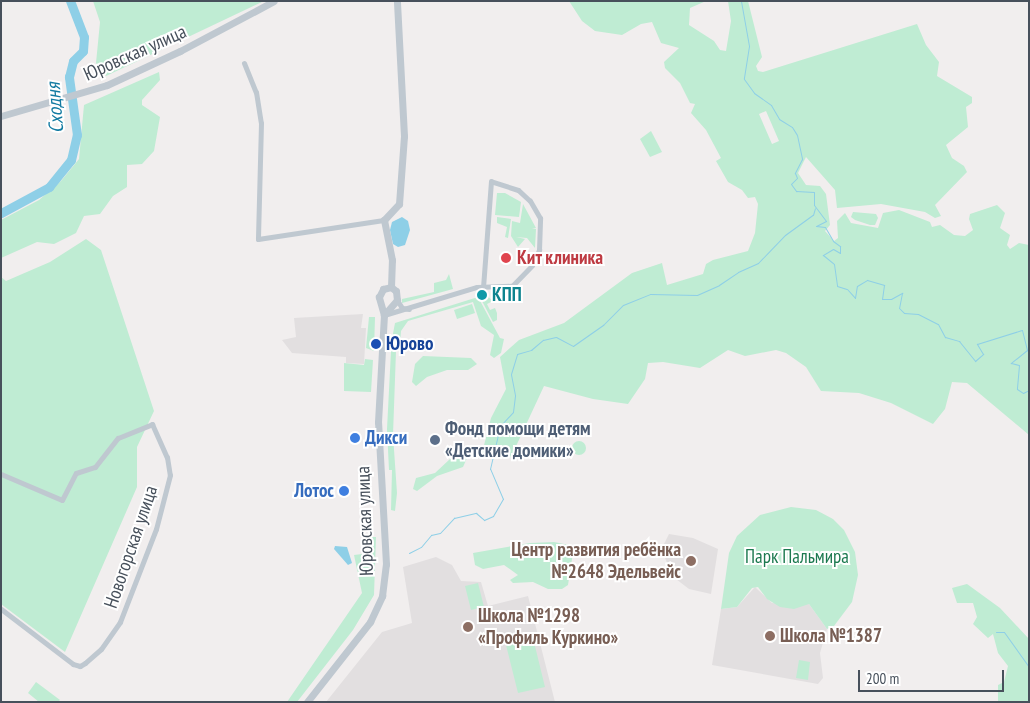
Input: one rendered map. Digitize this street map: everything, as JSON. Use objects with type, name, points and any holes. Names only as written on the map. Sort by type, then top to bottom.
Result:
[{"type":"street","name":"Юровская улица","points":[[1,116],[83,94],[171,56],[274,1]]},
{"type":"street","points":[[244,63],[256,92],[261,123],[258,239],[384,220],[398,208],[402,180],[404,97],[398,1]]},
{"type":"street","points":[[384,315],[409,310],[483,287],[512,286],[525,274],[536,259],[542,232],[540,218],[524,194],[491,181],[483,287]]},
{"type":"street","points":[[384,220],[392,260],[391,288],[397,294],[395,302],[384,315]]},
{"type":"street","points":[[391,288],[383,289],[380,300],[387,305],[395,302]]},
{"type":"street","name":"Юровская улица","points":[[307,702],[370,622],[382,596],[386,564],[378,414],[384,315],[380,300]]},
{"type":"street","points":[[395,302],[402,308],[409,310]]},
{"type":"street","name":"Новогорская улица","points":[[1,474],[62,500],[76,473],[95,467],[114,440],[141,426],[155,425],[170,466],[169,485],[126,609],[101,649],[80,666],[73,664],[1,609]]},
{"type":"shaded area","points":[[363,314],[361,328],[366,328],[364,364],[346,363],[346,357],[292,353],[282,340],[296,337],[294,318]]},
{"type":"shaded area","name":"Центр развития ребёнка №2648 Эдельвейс","points":[[669,534],[693,538],[718,549],[711,594],[689,589],[672,576],[664,555],[664,544]]},
{"type":"shaded area","name":"Школа №1298 «Профиль Куркино»","points":[[436,557],[452,565],[461,581],[481,582],[488,606],[528,596],[555,702],[326,702],[382,632],[412,623],[403,567]]},
{"type":"shaded area","name":"Школа №1387","points":[[755,587],[772,603],[809,604],[827,629],[820,653],[823,678],[818,684],[712,665],[721,609],[737,607]]},
{"type":"green space","points":[[93,1],[264,1],[106,76],[96,63],[100,22]]},
{"type":"green space","points":[[569,1],[706,1],[690,8],[689,25],[714,41],[720,50],[726,51],[731,21],[728,1],[748,1],[762,57],[756,66],[758,71],[763,72],[917,24],[926,45],[939,62],[937,76],[972,97],[972,103],[966,107],[968,127],[946,145],[952,158],[964,166],[967,172],[935,205],[941,216],[935,218],[925,212],[881,204],[837,208],[835,190],[806,157],[798,173],[806,185],[820,186],[826,194],[830,225],[825,231],[834,241],[838,238],[837,221],[845,213],[851,223],[878,228],[883,213],[899,210],[930,222],[932,227],[940,225],[954,235],[965,236],[973,230],[969,219],[970,214],[997,205],[1005,213],[1000,228],[1010,235],[1007,245],[1010,249],[1019,243],[1029,245],[1029,435],[967,383],[952,382],[945,409],[933,424],[891,403],[859,393],[821,391],[806,367],[786,353],[776,350],[745,356],[728,350],[700,368],[663,362],[648,363],[645,379],[628,404],[593,399],[544,386],[511,457],[482,453],[491,418],[506,389],[500,357],[519,340],[564,323],[632,273],[662,263],[667,285],[703,274],[706,264],[713,260],[748,251],[755,233],[758,204],[755,197],[748,198],[742,190],[728,182],[716,161],[721,158],[706,130],[691,113],[695,104],[690,103],[680,83],[665,68],[664,62],[679,48],[661,43],[652,22],[641,24],[622,35],[595,31],[582,21]],"holes":[[[766,111],[779,141],[772,144],[759,114]]]},
{"type":"green space","points":[[159,72],[160,80],[142,100],[142,105],[160,117],[154,151],[142,164],[127,165],[127,187],[113,196],[100,214],[84,216],[76,233],[54,244],[37,242],[1,258],[1,220],[39,200],[61,181],[79,159],[84,105]]},
{"type":"green space","points":[[651,131],[662,152],[650,157],[640,139]]},
{"type":"green space","points":[[497,193],[505,193],[521,202],[519,217],[495,215]]},
{"type":"green space","points":[[523,204],[536,228],[532,228],[536,229],[535,248],[527,238],[516,237],[525,239],[518,247],[511,236],[512,221],[520,223]]},
{"type":"green space","points":[[853,212],[876,214],[878,218],[875,225],[870,225],[851,217]]},
{"type":"green space","points":[[497,217],[511,219],[508,238],[505,237],[507,227],[497,223]]},
{"type":"green space","points":[[86,239],[101,250],[154,411],[137,447],[137,487],[65,652],[1,604],[1,277],[6,281],[50,262]]},
{"type":"green space","points":[[449,274],[453,289],[402,303],[402,299],[434,292],[434,283],[446,280]]},
{"type":"green space","points":[[484,293],[493,301],[487,304],[490,310],[495,308],[497,313],[497,320],[493,322],[482,301],[486,298]]},
{"type":"green space","points":[[478,297],[500,338],[504,339],[501,353],[494,358],[490,355],[494,335],[481,326],[473,302],[408,321],[401,331],[400,344],[391,344],[395,323]]},
{"type":"green space","points":[[472,304],[475,313],[457,319],[454,310]]},
{"type":"green space","points":[[369,317],[375,317],[374,351],[366,348]]},
{"type":"green space","points":[[391,351],[396,351],[393,435],[397,493],[395,511],[391,510],[392,470],[389,470],[387,429]]},
{"type":"green space","points":[[423,356],[471,358],[477,364],[468,370],[447,370],[427,377],[416,386],[412,382],[415,364]]},
{"type":"green space","points":[[365,359],[373,360],[371,392],[344,391],[344,363],[364,365]]},
{"type":"green space","points":[[576,441],[582,441],[586,448],[582,455],[576,455],[572,451],[572,445]]},
{"type":"green space","points":[[460,451],[467,458],[463,467],[437,476],[417,491],[413,489],[416,478],[435,473],[450,459],[451,454]]},
{"type":"green space","name":"Парк Пальмира","points":[[791,507],[816,510],[833,519],[844,530],[855,552],[858,575],[852,602],[834,626],[827,629],[809,604],[794,609],[780,607],[767,599],[758,587],[752,588],[737,607],[721,609],[729,553],[737,536],[760,515]]},
{"type":"green space","points":[[370,537],[376,537],[374,595],[353,630],[297,702],[287,702],[362,593],[354,555],[370,553]]},
{"type":"green space","points":[[554,542],[574,546],[568,585],[562,589],[548,589],[533,582],[513,583],[510,580],[518,575],[504,565],[483,569],[475,565],[473,553],[530,543]]},
{"type":"green space","points":[[478,583],[484,607],[471,610],[465,586]]},
{"type":"green space","points":[[967,584],[1000,608],[1029,639],[1029,702],[998,702],[998,685],[1004,682],[1008,666],[998,653],[993,634],[988,638],[973,624],[977,617],[973,603],[957,603],[952,588]]},
{"type":"green space","points":[[533,638],[545,687],[518,693],[506,645]]},
{"type":"green space","points":[[799,660],[810,662],[808,680],[796,678]]},
{"type":"green space","points":[[36,682],[60,700],[58,702],[39,702],[28,693]]},
{"type":"water","points":[[402,217],[408,221],[410,230],[405,245],[398,247],[393,244],[390,230],[392,222]]},
{"type":"water","points":[[335,546],[347,547],[352,563],[348,565],[334,549]]},
{"type":"waterway","name":"Сходня","points":[[1,213],[49,187],[71,160],[77,135],[69,77],[73,61],[83,51],[84,37],[70,1]]},
{"type":"waterway","points":[[741,1],[749,46],[744,79],[754,93],[771,105],[779,119],[792,127],[797,135],[802,159],[795,173],[797,178],[791,184],[796,191],[814,192],[814,205],[826,221],[816,226],[825,227],[833,241],[840,246],[840,253],[833,249],[823,255],[834,264],[837,286],[847,289],[855,298],[857,286],[867,280],[884,285],[882,299],[891,299],[902,293],[899,308],[904,313],[918,314],[938,324],[945,337],[959,341],[975,361],[983,354],[977,344],[1022,330],[1027,350],[1011,363],[1019,365],[1017,389],[1023,393],[1029,390]]},
{"type":"waterway","points":[[409,553],[421,547],[431,535],[440,533],[454,518],[476,513],[484,520],[493,516],[503,499],[490,469],[500,426],[513,412],[515,395],[511,374],[517,354],[531,350],[543,340],[556,337],[573,346],[603,325],[623,305],[650,294],[697,295],[719,285],[738,272],[758,263],[785,235],[813,215],[815,208]]},
{"type":"waterway","points":[[996,632],[1004,632],[1029,667]]},
{"type":"place","name":"Кит клиника","points":[[506,258]]},
{"type":"place","name":"КПП","points":[[482,295]]},
{"type":"place","name":"Юрово","points":[[376,344]]},
{"type":"place","name":"Дикси","points":[[355,438]]},
{"type":"place","name":"Фонд помощи детям «Детские домики»","points":[[435,440]]},
{"type":"place","name":"Лотос","points":[[344,491]]},
{"type":"place","name":"Центр развития ребёнка №2648 Эдельвейс","points":[[691,561]]},
{"type":"place","name":"Школа №1298 «Профиль Куркино»","points":[[468,627]]},
{"type":"place","name":"Школа №1387","points":[[770,636]]}]
